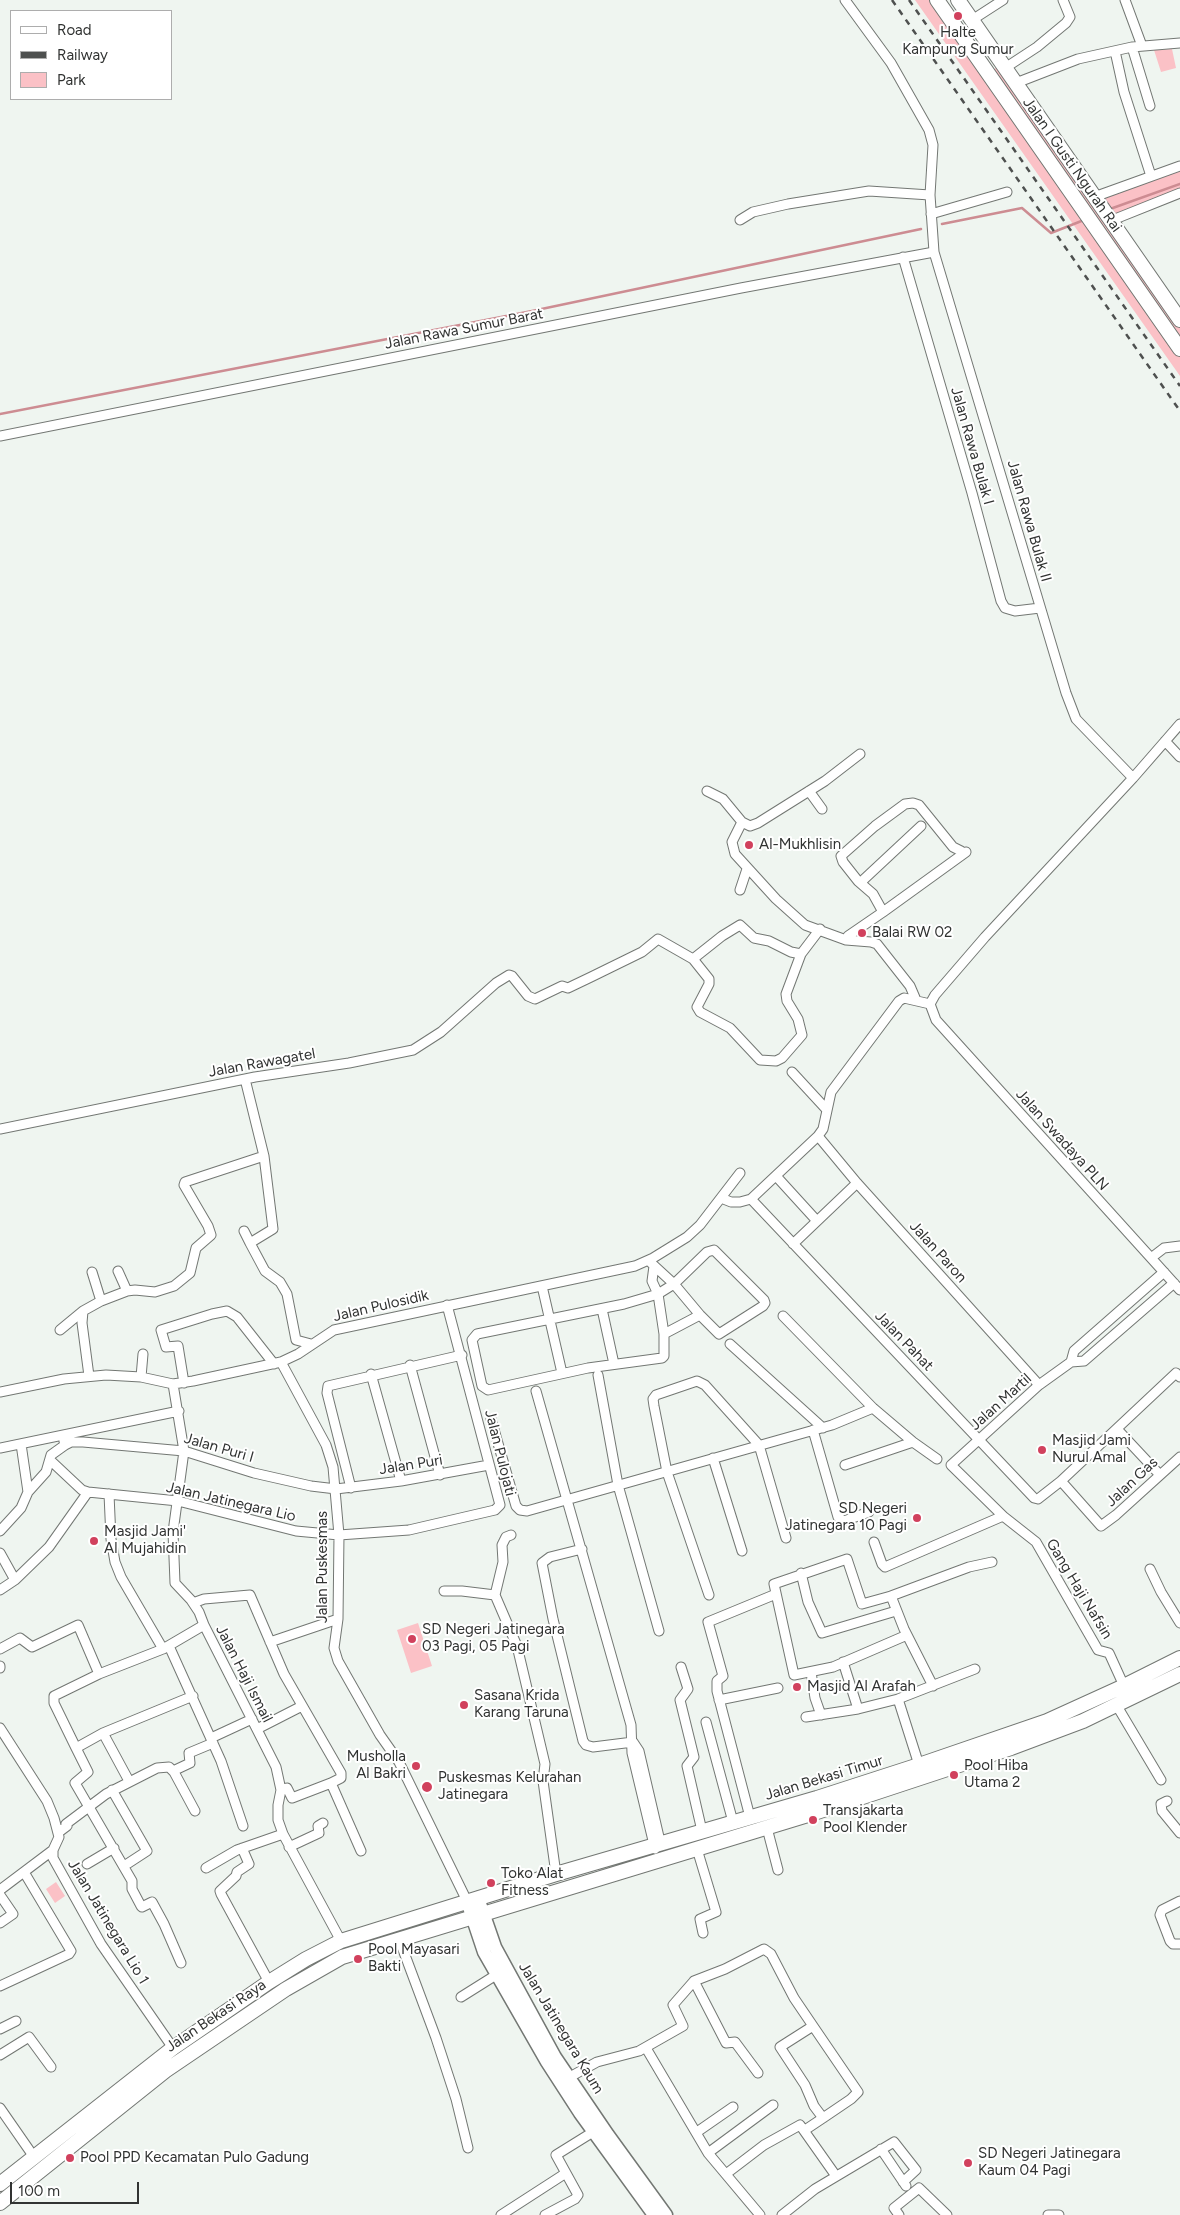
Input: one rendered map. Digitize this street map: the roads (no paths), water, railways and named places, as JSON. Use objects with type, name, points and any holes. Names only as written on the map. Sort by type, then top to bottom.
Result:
[{"type":"main road","name":"Jalan I Gusti Ngurah Rai","points":[[937,0],[1180,348]]},
{"type":"main road","name":"Jalan I Gusti Ngurah Rai","points":[[958,0],[1096,201],[1178,312]]},
{"type":"main road","name":"Jalan Bekasi Timur","points":[[472,1900],[919,1765],[1046,1721],[1124,1686],[1180,1658]]},
{"type":"main road","name":"Jalan Bekasi Timur","points":[[477,1915],[767,1828],[1019,1745],[1117,1706],[1180,1674]]},
{"type":"main road","name":"Jalan Bekasi Raya","points":[[0,2184],[173,2048],[306,1959],[341,1941],[472,1900]]},
{"type":"main road","name":"Jalan Bekasi Raya","points":[[0,2203],[165,2071],[258,2006],[327,1964],[342,1957],[477,1915]]},
{"type":"street","name":"Jalan Rawa Bulak II","points":[[845,0],[891,63],[929,130],[933,155],[930,195],[934,252],[1040,608],[1076,718],[1133,778]]},
{"type":"street","points":[[972,20],[1003,0]]},
{"type":"street","points":[[1005,68],[1037,47],[1066,23],[1070,17],[1063,0]]},
{"type":"street","points":[[1125,0],[1142,46]]},
{"type":"street","points":[[1016,83],[1078,58],[1132,47],[1180,42]]},
{"type":"street","points":[[1132,47],[1150,106]]},
{"type":"street","points":[[1115,51],[1125,98],[1151,176]]},
{"type":"street","points":[[1096,201],[1151,176],[1180,166]]},
{"type":"street","points":[[740,220],[754,212],[788,204],[869,190],[930,195]]},
{"type":"street","points":[[931,214],[1007,192]]},
{"type":"street","points":[[1108,218],[1180,193]]},
{"type":"street","name":"Jalan Rawa Sumur Barat","points":[[0,436],[934,252]]},
{"type":"street","name":"Jalan Rawa Bulak I","points":[[903,257],[1002,602],[1005,608],[1015,611],[1040,608]]},
{"type":"street","points":[[721,1198],[731,1202],[751,1199],[818,1136],[823,1129],[831,1092],[897,1003],[904,998],[930,1004],[935,995],[984,937],[1133,778],[1180,724]]},
{"type":"street","points":[[1165,741],[1180,757]]},
{"type":"street","points":[[707,791],[722,799],[742,822],[750,826],[758,823],[809,791],[860,754]]},
{"type":"street","points":[[809,791],[822,808]]},
{"type":"street","points":[[846,940],[848,936],[884,912],[963,852],[953,847],[919,805],[913,803],[905,804],[841,856],[842,862],[874,894],[884,912]]},
{"type":"street","points":[[742,822],[732,845],[735,854],[747,869],[796,918],[805,924],[846,940],[877,944],[910,986],[916,1000]]},
{"type":"street","points":[[860,882],[921,826]]},
{"type":"street","points":[[740,890],[747,869]]},
{"type":"street","points":[[801,954],[754,938],[740,926],[722,936],[693,959],[708,979],[709,984],[697,1007],[700,1012],[730,1028],[760,1060],[776,1061],[782,1058],[802,1035],[798,1019],[785,998],[801,954],[820,929]]},
{"type":"street","name":"Jalan Rawagatel","points":[[0,1129],[245,1079],[349,1063],[413,1050],[441,1032],[505,976],[511,975],[532,999],[562,986],[568,988],[592,978],[642,952],[658,940],[693,959]]},
{"type":"street","name":"Jalan Swadaya PLN","points":[[930,1004],[936,1020],[1177,1287]]},
{"type":"street","points":[[792,1072],[827,1110]]},
{"type":"street","points":[[245,1079],[264,1156],[273,1229],[250,1243]]},
{"type":"street","name":"Jalan Paron","points":[[818,1136],[857,1183],[1039,1385]]},
{"type":"street","points":[[60,1330],[83,1311],[101,1301],[127,1291],[155,1292],[166,1290],[188,1276],[193,1269],[196,1248],[211,1235],[208,1226],[184,1185],[185,1182],[264,1156]]},
{"type":"street","name":"Jalan Pulosidik","points":[[0,1392],[90,1376],[141,1377],[173,1384],[184,1383],[278,1363],[298,1354],[334,1330],[651,1263],[700,1225],[740,1173]]},
{"type":"street","points":[[776,1176],[817,1221]]},
{"type":"street","points":[[793,1244],[857,1183]]},
{"type":"street","name":"Jalan Pahat","points":[[751,1199],[1030,1495],[1038,1499],[1061,1481]]},
{"type":"street","points":[[244,1231],[265,1271],[280,1282],[287,1294],[296,1340],[311,1344]]},
{"type":"street","points":[[1151,1258],[1164,1248],[1180,1246]]},
{"type":"street","points":[[651,1263],[652,1280],[658,1294],[664,1334],[664,1356],[662,1358],[562,1373],[488,1390],[482,1386],[472,1340],[473,1336],[602,1309],[658,1294],[674,1284],[707,1252],[714,1250],[764,1300],[763,1306],[722,1333],[717,1332],[674,1284],[651,1263]]},
{"type":"street","points":[[92,1272],[101,1301]]},
{"type":"street","points":[[118,1272],[127,1291]]},
{"type":"street","name":"Jalan Martil","points":[[1071,1362],[1074,1351],[1164,1272]]},
{"type":"street","points":[[542,1286],[562,1373]]},
{"type":"street","name":"Jalan Martil","points":[[951,1465],[1039,1385],[1071,1362],[1084,1361],[1177,1287]]},
{"type":"street","name":"Jalan Pulojati","points":[[339,1536],[409,1530],[496,1510],[500,1504],[448,1305]]},
{"type":"street","points":[[602,1309],[614,1364]]},
{"type":"street","points":[[83,1311],[82,1323],[90,1376]]},
{"type":"street","name":"Jalan Puskesmas","points":[[184,1383],[178,1345],[166,1346],[161,1330],[227,1311],[244,1324],[278,1363],[326,1445],[333,1467],[339,1536],[338,1619],[334,1648],[338,1661],[380,1735],[399,1762],[472,1900]]},
{"type":"street","points":[[664,1334],[700,1315]]},
{"type":"street","points":[[783,1316],[873,1408],[913,1442],[937,1459]]},
{"type":"street","points":[[730,1344],[823,1428]]},
{"type":"street","points":[[141,1377],[142,1354]]},
{"type":"street","points":[[351,1488],[326,1388],[330,1384],[371,1374],[462,1355]]},
{"type":"street","points":[[410,1366],[440,1475]]},
{"type":"street","points":[[1061,1481],[1176,1373],[1180,1378]]},
{"type":"street","points":[[371,1374],[401,1481]]},
{"type":"street","points":[[598,1375],[618,1485],[659,1631]]},
{"type":"street","points":[[709,1595],[667,1472],[654,1399],[660,1393],[697,1381],[705,1385],[759,1445],[786,1538]]},
{"type":"street","name":"Jalan Haji Ismail","points":[[173,1384],[179,1411],[184,1451],[173,1532],[174,1578],[177,1587],[194,1603],[276,1767],[281,1790],[278,1820],[283,1834],[341,1941]]},
{"type":"street","points":[[536,1391],[631,1725],[632,1753],[658,1844],[657,1860]]},
{"type":"street","points":[[491,1419],[516,1506],[520,1510],[527,1511],[823,1428],[850,1419],[873,1408]]},
{"type":"street","points":[[0,1448],[179,1411]]},
{"type":"street","points":[[93,1429],[96,1443]]},
{"type":"street","points":[[1117,1429],[1160,1475]]},
{"type":"street","points":[[813,1430],[838,1517],[844,1521],[869,1512]]},
{"type":"street","points":[[0,1531],[21,1508],[28,1492],[46,1472],[51,1455],[65,1445],[62,1435]]},
{"type":"street","name":"Jalan Puri I","points":[[65,1445],[70,1442],[96,1443],[184,1451],[262,1474],[336,1489]]},
{"type":"street","points":[[845,1465],[913,1442]]},
{"type":"street","points":[[20,1444],[28,1492]]},
{"type":"street","name":"Jalan Gas","points":[[1061,1481],[1101,1526],[1116,1516],[1180,1456]]},
{"type":"street","points":[[713,1458],[742,1551]]},
{"type":"street","points":[[0,1590],[15,1580],[49,1547],[88,1492],[82,1490],[50,1460]]},
{"type":"street","name":"Gang Haji Nafsin","points":[[951,1465],[1003,1516],[1036,1542],[1098,1650],[1108,1653],[1124,1686]]},
{"type":"street","name":"Jalan Puri","points":[[336,1489],[401,1481],[489,1466]]},
{"type":"street","name":"Jalan Jatinegara Lio","points":[[88,1492],[178,1501],[283,1528],[339,1536]]},
{"type":"street","points":[[109,1494],[111,1539],[115,1562],[121,1576],[166,1647],[193,1696],[212,1741],[243,1826]]},
{"type":"street","points":[[874,1542],[882,1564],[885,1567],[1003,1516]]},
{"type":"street","points":[[511,1535],[506,1537],[502,1545],[503,1562],[495,1595],[517,1646],[543,1755],[545,1770],[543,1781],[556,1874]]},
{"type":"street","points":[[582,1549],[550,1557],[542,1563],[553,1619],[583,1741],[586,1745],[593,1748],[633,1742]]},
{"type":"street","points":[[0,1553],[15,1580]]},
{"type":"street","points":[[907,1635],[843,1662],[795,1676],[792,1674],[774,1584],[801,1573],[847,1559],[861,1603],[891,1596],[969,1567],[992,1562]]},
{"type":"street","points":[[1150,1569],[1160,1592],[1180,1623]]},
{"type":"street","points":[[801,1573],[808,1602],[822,1633],[896,1611]]},
{"type":"street","points":[[444,1591],[495,1595]]},
{"type":"street","points":[[750,1817],[719,1700],[717,1682],[723,1674],[708,1622],[776,1594]]},
{"type":"street","points":[[194,1603],[204,1599],[250,1595],[284,1674],[341,1773],[341,1778],[292,1798],[287,1788],[281,1790]]},
{"type":"street","points":[[891,1596],[907,1635],[933,1686]]},
{"type":"street","points":[[270,1642],[338,1619]]},
{"type":"street","points":[[0,1649],[20,1638],[32,1647],[78,1625],[99,1674]]},
{"type":"street","points":[[181,1963],[152,1902],[142,1907],[140,1906],[132,1889],[132,1881],[75,1783],[88,1772],[54,1703],[54,1698],[99,1674],[166,1647],[204,1625]]},
{"type":"street","points":[[843,1662],[858,1709]]},
{"type":"street","points":[[681,1666],[688,1689],[680,1700],[694,1757],[687,1766],[702,1831]]},
{"type":"street","points":[[806,1718],[858,1709],[898,1699],[975,1669]]},
{"type":"street","points":[[811,1672],[815,1698],[821,1715]]},
{"type":"street","points":[[719,1700],[778,1688]]},
{"type":"street","points":[[76,1748],[103,1733],[193,1696]]},
{"type":"street","points":[[898,1699],[919,1765]]},
{"type":"street","points":[[257,1729],[302,1706]]},
{"type":"street","points":[[1117,1706],[1161,1780]]},
{"type":"street","points":[[173,1771],[190,1763],[189,1753],[252,1719]]},
{"type":"street","points":[[706,1722],[733,1822]]},
{"type":"street","points":[[0,1728],[47,1801],[59,1832],[68,1826],[66,1824],[88,1806],[112,1790],[157,1768],[168,1767],[173,1771],[195,1811]]},
{"type":"street","points":[[103,1733],[128,1782]]},
{"type":"street","points":[[331,1783],[361,1851]]},
{"type":"street","points":[[112,1790],[147,1851],[124,1866]]},
{"type":"street","points":[[1167,1801],[1161,1804],[1162,1811],[1180,1833]]},
{"type":"street","points":[[289,1847],[319,1833],[318,1826],[323,1823]]},
{"type":"street","points":[[767,1828],[778,1870]]},
{"type":"street","name":"Jalan Jatinegara Lio 1","points":[[59,1832],[59,1837],[52,1850],[53,1858],[101,1944],[173,2048]]},
{"type":"street","points":[[206,1868],[242,1848],[283,1834]]},
{"type":"street","points":[[87,1864],[114,1848]]},
{"type":"street","points":[[242,1848],[249,1864],[236,1872],[236,1876],[220,1894],[269,1982]]},
{"type":"street","points":[[698,1849],[716,1912],[700,1919],[703,1933]]},
{"type":"street","points":[[0,1890],[52,1850]]},
{"type":"street","points":[[0,1986],[69,1954],[71,1951],[24,1872]]},
{"type":"street","points":[[0,1895],[13,1914],[0,1924]]},
{"type":"street","name":"Jalan Jatinegara Kaum","points":[[472,1900],[484,1952],[496,1975],[551,2060],[593,2132],[654,2215]]},
{"type":"street","points":[[1180,1901],[1162,1910],[1160,1915],[1170,1941],[1173,1944],[1180,1944]]},
{"type":"street","name":"Jalan Jatinegara Kaum","points":[[477,1915],[551,2060],[568,2078],[666,2215]]},
{"type":"street","points":[[400,1939],[456,2099],[468,2148]]},
{"type":"street","points":[[568,2078],[597,2062],[646,2048],[683,2026],[673,2005],[694,1981],[764,1949],[771,1954],[794,1998],[858,2092],[851,2099],[822,2118],[764,2144],[726,2174]]},
{"type":"street","points":[[461,1997],[496,1975]]},
{"type":"street","points":[[694,1981],[726,2044],[735,2042],[758,2073]]},
{"type":"street","points":[[0,2030],[16,2021]]},
{"type":"street","points":[[813,2026],[780,2047],[805,2085],[814,2106],[822,2118]]},
{"type":"street","points":[[0,2055],[29,2038],[51,2067]]},
{"type":"street","points":[[646,2048],[708,2153],[760,2215]]},
{"type":"street","points":[[708,2153],[773,2105]]},
{"type":"street","points":[[697,2132],[733,2106]]},
{"type":"street","points":[[0,2108],[34,2157]]},
{"type":"street","points":[[802,2127],[836,2176]]},
{"type":"street","points":[[545,2215],[577,2198],[578,2195],[556,2155],[593,2132]]},
{"type":"street","points":[[782,2215],[836,2176],[895,2142],[916,2169],[903,2182]]},
{"type":"street","points":[[881,2149],[903,2182],[914,2191]]},
{"type":"street","points":[[501,2215],[566,2174]]},
{"type":"street","points":[[900,2215],[894,2208],[920,2188],[947,2215]]},
{"type":"street","points":[[1048,2215],[1059,2215]]},
{"type":"waterway","points":[[1110,209],[1180,184]]},
{"type":"waterway","points":[[942,224],[1022,208],[1051,233],[1084,220]]},
{"type":"waterway","points":[[0,414],[532,311],[921,229]]},
{"type":"railway","points":[[892,0],[1180,411]]},
{"type":"railway","points":[[909,0],[1180,386]]},
{"type":"place","name":"Halte Kampung Sumur","points":[[958,16]]},
{"type":"place","name":"Al-Mukhlisin","points":[[749,845]]},
{"type":"place","name":"Balai RW 02","points":[[862,933]]},
{"type":"place","name":"Masjid Jami Nurul Amal","points":[[1042,1450]]},
{"type":"place","name":"SD Negeri Jatinegara 10 Pagi","points":[[917,1518]]},
{"type":"place","name":"Masjid Jami' Al Mujahidin","points":[[94,1541]]},
{"type":"place","name":"SD Negeri Jatinegara 03 Pagi, 05 Pagi","points":[[412,1639]]},
{"type":"place","name":"Masjid Al Arafah","points":[[797,1687]]},
{"type":"place","name":"Sasana Krida Karang Taruna","points":[[464,1705]]},
{"type":"place","name":"Musholla Al Bakri","points":[[416,1766]]},
{"type":"place","name":"Pool Hiba Utama 2","points":[[954,1775]]},
{"type":"place","name":"Puskesmas Kelurahan Jatinegara","points":[[427,1787]]},
{"type":"place","name":"Transjakarta Pool Klender","points":[[813,1820]]},
{"type":"place","name":"Toko Alat Fitness","points":[[491,1883]]},
{"type":"place","name":"Pool Mayasari Bakti","points":[[358,1959]]},
{"type":"place","name":"Pool PPD Kecamatan Pulo Gadung","points":[[70,2158]]},
{"type":"place","name":"SD Negeri Jatinegara Kaum 04 Pagi","points":[[968,2163]]}]
